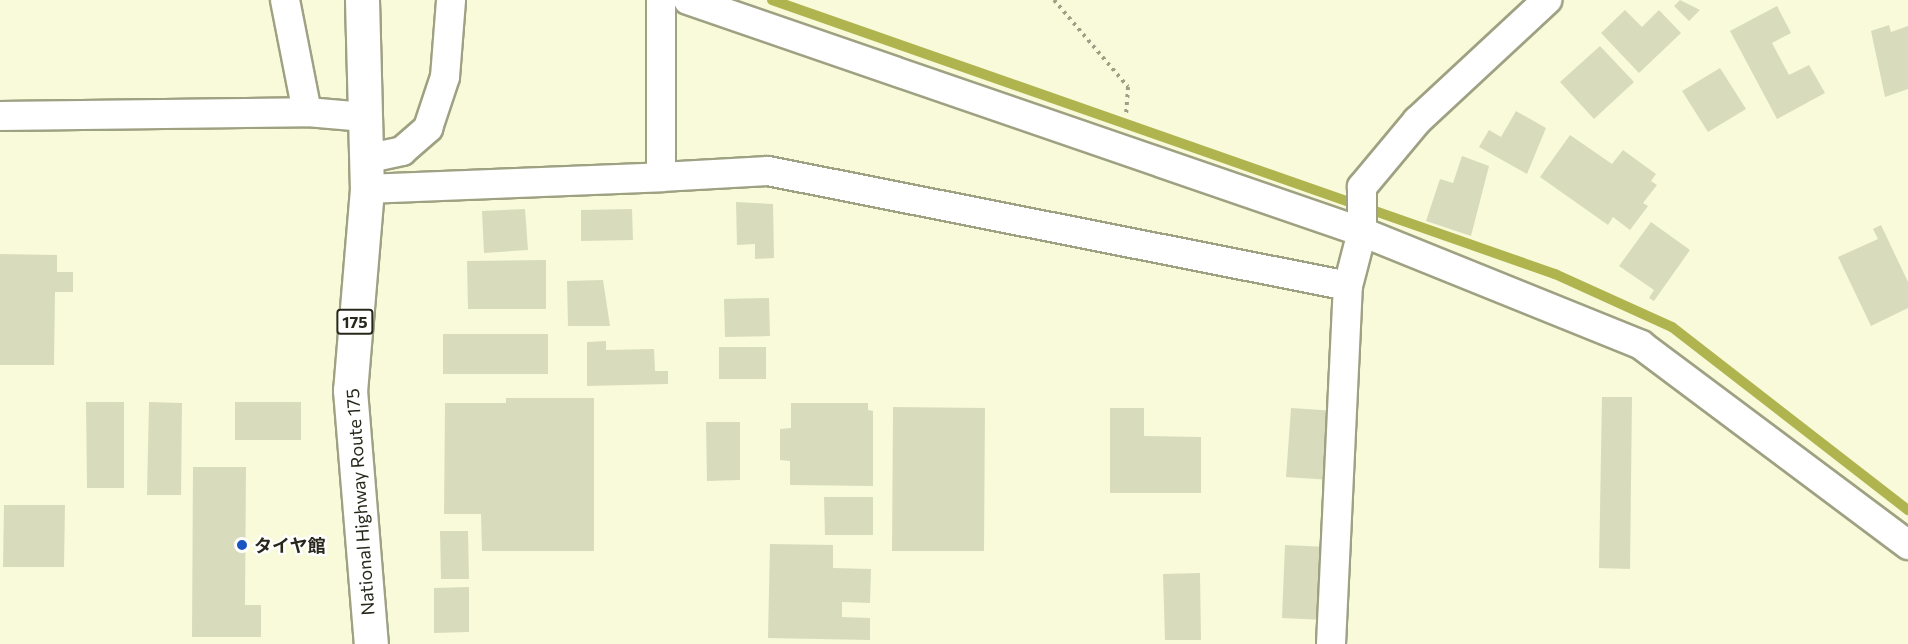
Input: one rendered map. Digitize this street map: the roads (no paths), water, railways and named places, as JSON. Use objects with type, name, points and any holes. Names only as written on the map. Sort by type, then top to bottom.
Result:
[{"type":"highway","name":"National Highway Route 175","points":[[362,0],[366,174],[350,390],[371,644]]},
{"type":"street","points":[[285,0],[308,112]]},
{"type":"street","points":[[366,174],[402,151],[428,128],[445,77],[451,0]]},
{"type":"street","points":[[661,0],[661,177]]},
{"type":"street","points":[[688,0],[1362,232],[1641,345],[1908,545]]},
{"type":"street","points":[[1331,644],[1348,286],[1362,232],[1362,187],[1417,121],[1547,0]]},
{"type":"street","points":[[0,116],[308,112],[365,117]]},
{"type":"street","points":[[366,174],[661,177],[768,171],[1348,286]]},
{"type":"waterway","points":[[772,0],[1555,274],[1672,327],[1908,510]]},
{"type":"place","name":"タイヤ館","points":[[242,545]]}]
